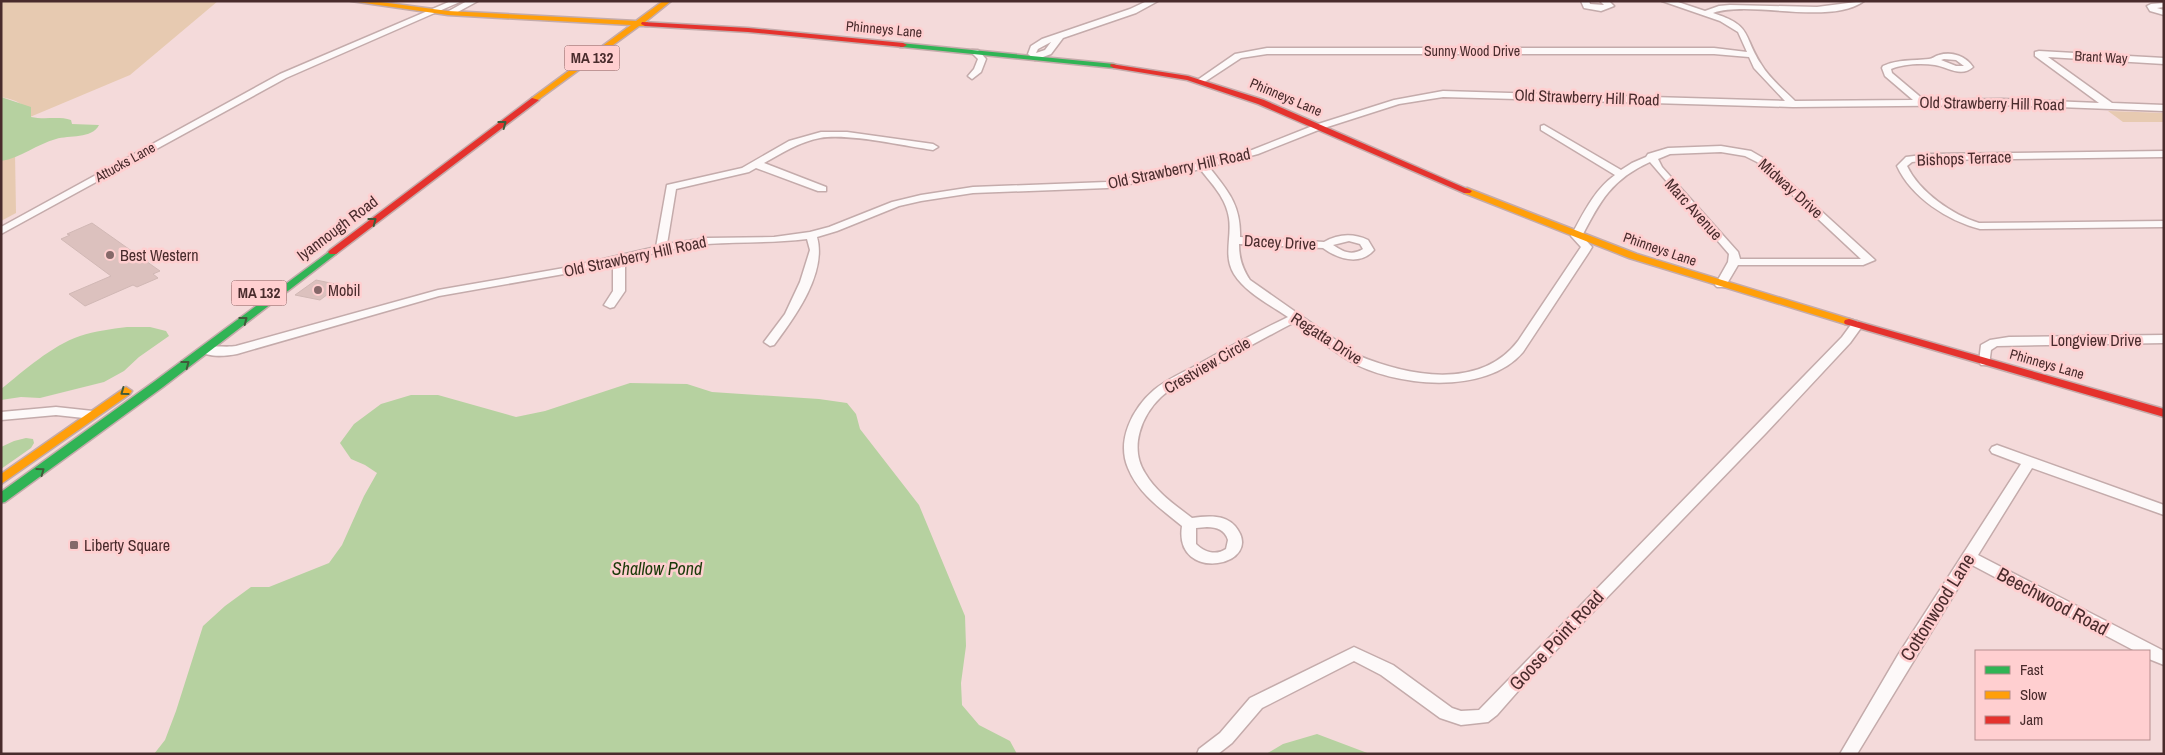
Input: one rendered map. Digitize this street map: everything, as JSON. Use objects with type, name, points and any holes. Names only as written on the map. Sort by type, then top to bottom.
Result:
[{"type":"main road","name":"Phinneys Lane","points":[[354,1],[434,12],[616,24],[748,30],[1138,68],[1200,81],[1248,97],[1576,236],[1721,285],[2164,413]]},
{"type":"main road","name":"Iyannough Road","points":[[1,499],[205,350],[389,209],[668,1]]},
{"type":"main road","name":"MA 132","points":[[604,33],[636,10]]},
{"type":"main road","points":[[1,480],[138,382]]},
{"type":"street","name":"Attucks Lane","points":[[1,231],[167,138],[304,66],[458,1]]},
{"type":"street","name":"Attucks Lane","points":[[250,95],[474,1]]},
{"type":"street","points":[[1035,58],[1048,52],[1059,37],[1154,1]]},
{"type":"street","points":[[1585,1],[1587,6],[1601,9],[1610,6],[1604,1]]},
{"type":"street","points":[[1666,1],[1724,19],[1742,31],[1761,72],[1793,104]]},
{"type":"street","points":[[1706,13],[1714,9],[1730,7],[1825,9],[1860,1]]},
{"type":"street","points":[[2164,5],[2151,6],[2153,10],[2164,14]]},
{"type":"street","name":"Sunny Wood Drive","points":[[1200,81],[1238,56],[1267,51],[1714,51],[1752,55]]},
{"type":"street","points":[[972,76],[978,70],[982,59],[975,52]]},
{"type":"street","name":"Brant Way","points":[[2111,107],[2036,52],[2164,61]]},
{"type":"street","points":[[1921,102],[1888,74],[1886,68],[1896,64],[1938,63]]},
{"type":"street","name":"Old Strawberry Hill Road","points":[[205,350],[224,352],[238,350],[438,293],[564,271],[707,240],[774,240],[811,235],[845,225],[889,207],[928,196],[980,190],[1106,185],[1203,166],[1255,152],[1318,126],[1397,102],[1443,94],[1793,104],[2002,102],[2164,108]]},
{"type":"street","points":[[1544,128],[1621,174]]},
{"type":"street","points":[[661,249],[671,187],[736,172],[756,164],[792,143],[821,135],[848,135],[933,147]]},
{"type":"street","name":"Midway Drive","points":[[1576,236],[1593,205],[1607,185],[1621,174],[1652,156],[1668,150],[1702,148],[1737,151],[1755,156],[1774,170],[1869,260],[1863,262],[1734,262]]},
{"type":"street","name":"Bishops Terrace","points":[[2164,154],[1930,157],[1910,159],[1903,163],[1902,166],[1907,176],[1938,205],[1960,220],[1980,226],[2164,224]]},
{"type":"street","name":"Marc Avenue","points":[[1652,156],[1658,168],[1731,250],[1734,254],[1734,262]]},
{"type":"street","points":[[756,164],[822,189]]},
{"type":"street","name":"Regatta Drive","points":[[1203,166],[1232,208],[1234,217],[1233,261],[1241,276],[1295,318],[1353,358],[1380,369],[1422,378],[1446,378],[1481,372],[1496,367],[1510,358],[1524,342],[1584,252],[1586,247],[1576,236]]},
{"type":"street","points":[[770,342],[790,314],[806,282],[815,250],[811,235]]},
{"type":"street","name":"Dacey Drive","points":[[1233,240],[1326,245]]},
{"type":"street","points":[[610,306],[619,291],[619,259]]},
{"type":"street","points":[[1721,285],[1734,262]]},
{"type":"street","name":"Crestview Circle","points":[[1189,524],[1150,491],[1134,465],[1130,452],[1131,441],[1139,417],[1145,406],[1162,389],[1237,347],[1295,318]]},
{"type":"street","name":"Goose Point Road","points":[[1204,754],[1226,738],[1256,703],[1354,654],[1387,670],[1446,713],[1461,718],[1482,717],[1491,710],[1528,668],[1645,547],[1673,522],[1846,340],[1857,325]]},
{"type":"street","name":"Longview Drive","points":[[1985,362],[1985,348],[1994,342],[2164,340]]},
{"type":"street","points":[[1,416],[56,411],[93,415]]},
{"type":"street","points":[[1997,450],[2164,510]]},
{"type":"street","name":"Cottonwood Lane","points":[[1848,754],[1904,660],[2029,462]]},
{"type":"street","name":"Beechwood Road","points":[[1969,558],[2147,650]]},
{"type":"street","name":"Beechwood Road","points":[[2150,652],[2164,659]]},
{"type":"shaded area","points":[[1,1],[218,1],[130,75],[30,117],[29,112],[23,105],[1,97]]},
{"type":"shaded area","points":[[2108,111],[2164,113],[2164,122],[2123,122]]},
{"type":"shaded area","points":[[15,153],[16,213],[1,221],[1,155]]},
{"type":"water","points":[[1,97],[31,107],[31,117],[62,118],[71,120],[72,124],[99,125],[86,135],[56,139],[1,161]]},
{"type":"water","points":[[150,327],[166,331],[169,336],[139,357],[124,371],[104,382],[40,398],[21,397],[1,400],[1,389],[39,359],[69,340],[103,330]]},
{"type":"water","name":"Shallow Pond","points":[[630,383],[687,384],[712,392],[819,399],[847,403],[856,414],[860,429],[919,505],[965,616],[966,646],[961,683],[962,705],[979,725],[1010,741],[1017,754],[154,754],[165,740],[203,626],[225,606],[251,587],[269,587],[329,563],[342,545],[364,496],[377,473],[351,459],[340,443],[354,424],[381,404],[411,395],[438,395],[516,417],[545,411]]},
{"type":"water","points":[[26,438],[33,439],[34,443],[31,448],[1,469],[1,447]]},
{"type":"water","points":[[1317,734],[1370,754],[1266,754],[1283,744]]},
{"type":"building","name":"Best Western","points":[[92,223],[160,271],[153,274],[158,278],[137,287],[133,285],[85,306],[69,294],[111,276],[61,239],[70,235],[67,234]]},
{"type":"building","name":"Mobil","points":[[316,280],[340,285],[320,300],[295,295]]},
{"type":"traffic: fast","points":[[903,45],[1114,66]]},
{"type":"traffic: fast","points":[[1,499],[159,384],[333,252]]},
{"type":"traffic: slow","points":[[354,1],[448,13],[645,24]]},
{"type":"traffic: slow","points":[[535,100],[668,1]]},
{"type":"traffic: slow","points":[[1467,191],[1633,256],[1849,322]]},
{"type":"traffic: slow","points":[[1,480],[126,391]]},
{"type":"traffic: jam","points":[[645,24],[748,30],[903,45]]},
{"type":"traffic: jam","points":[[1114,66],[1188,78],[1261,102],[1467,191]]},
{"type":"traffic: jam","points":[[333,252],[535,100]]},
{"type":"traffic: jam","points":[[1849,322],[2164,413]]},
{"type":"place","name":"Best Western","points":[[110,255]]},
{"type":"place","name":"Mobil","points":[[318,290]]},
{"type":"place","name":"Liberty Square","points":[[74,545]]}]
